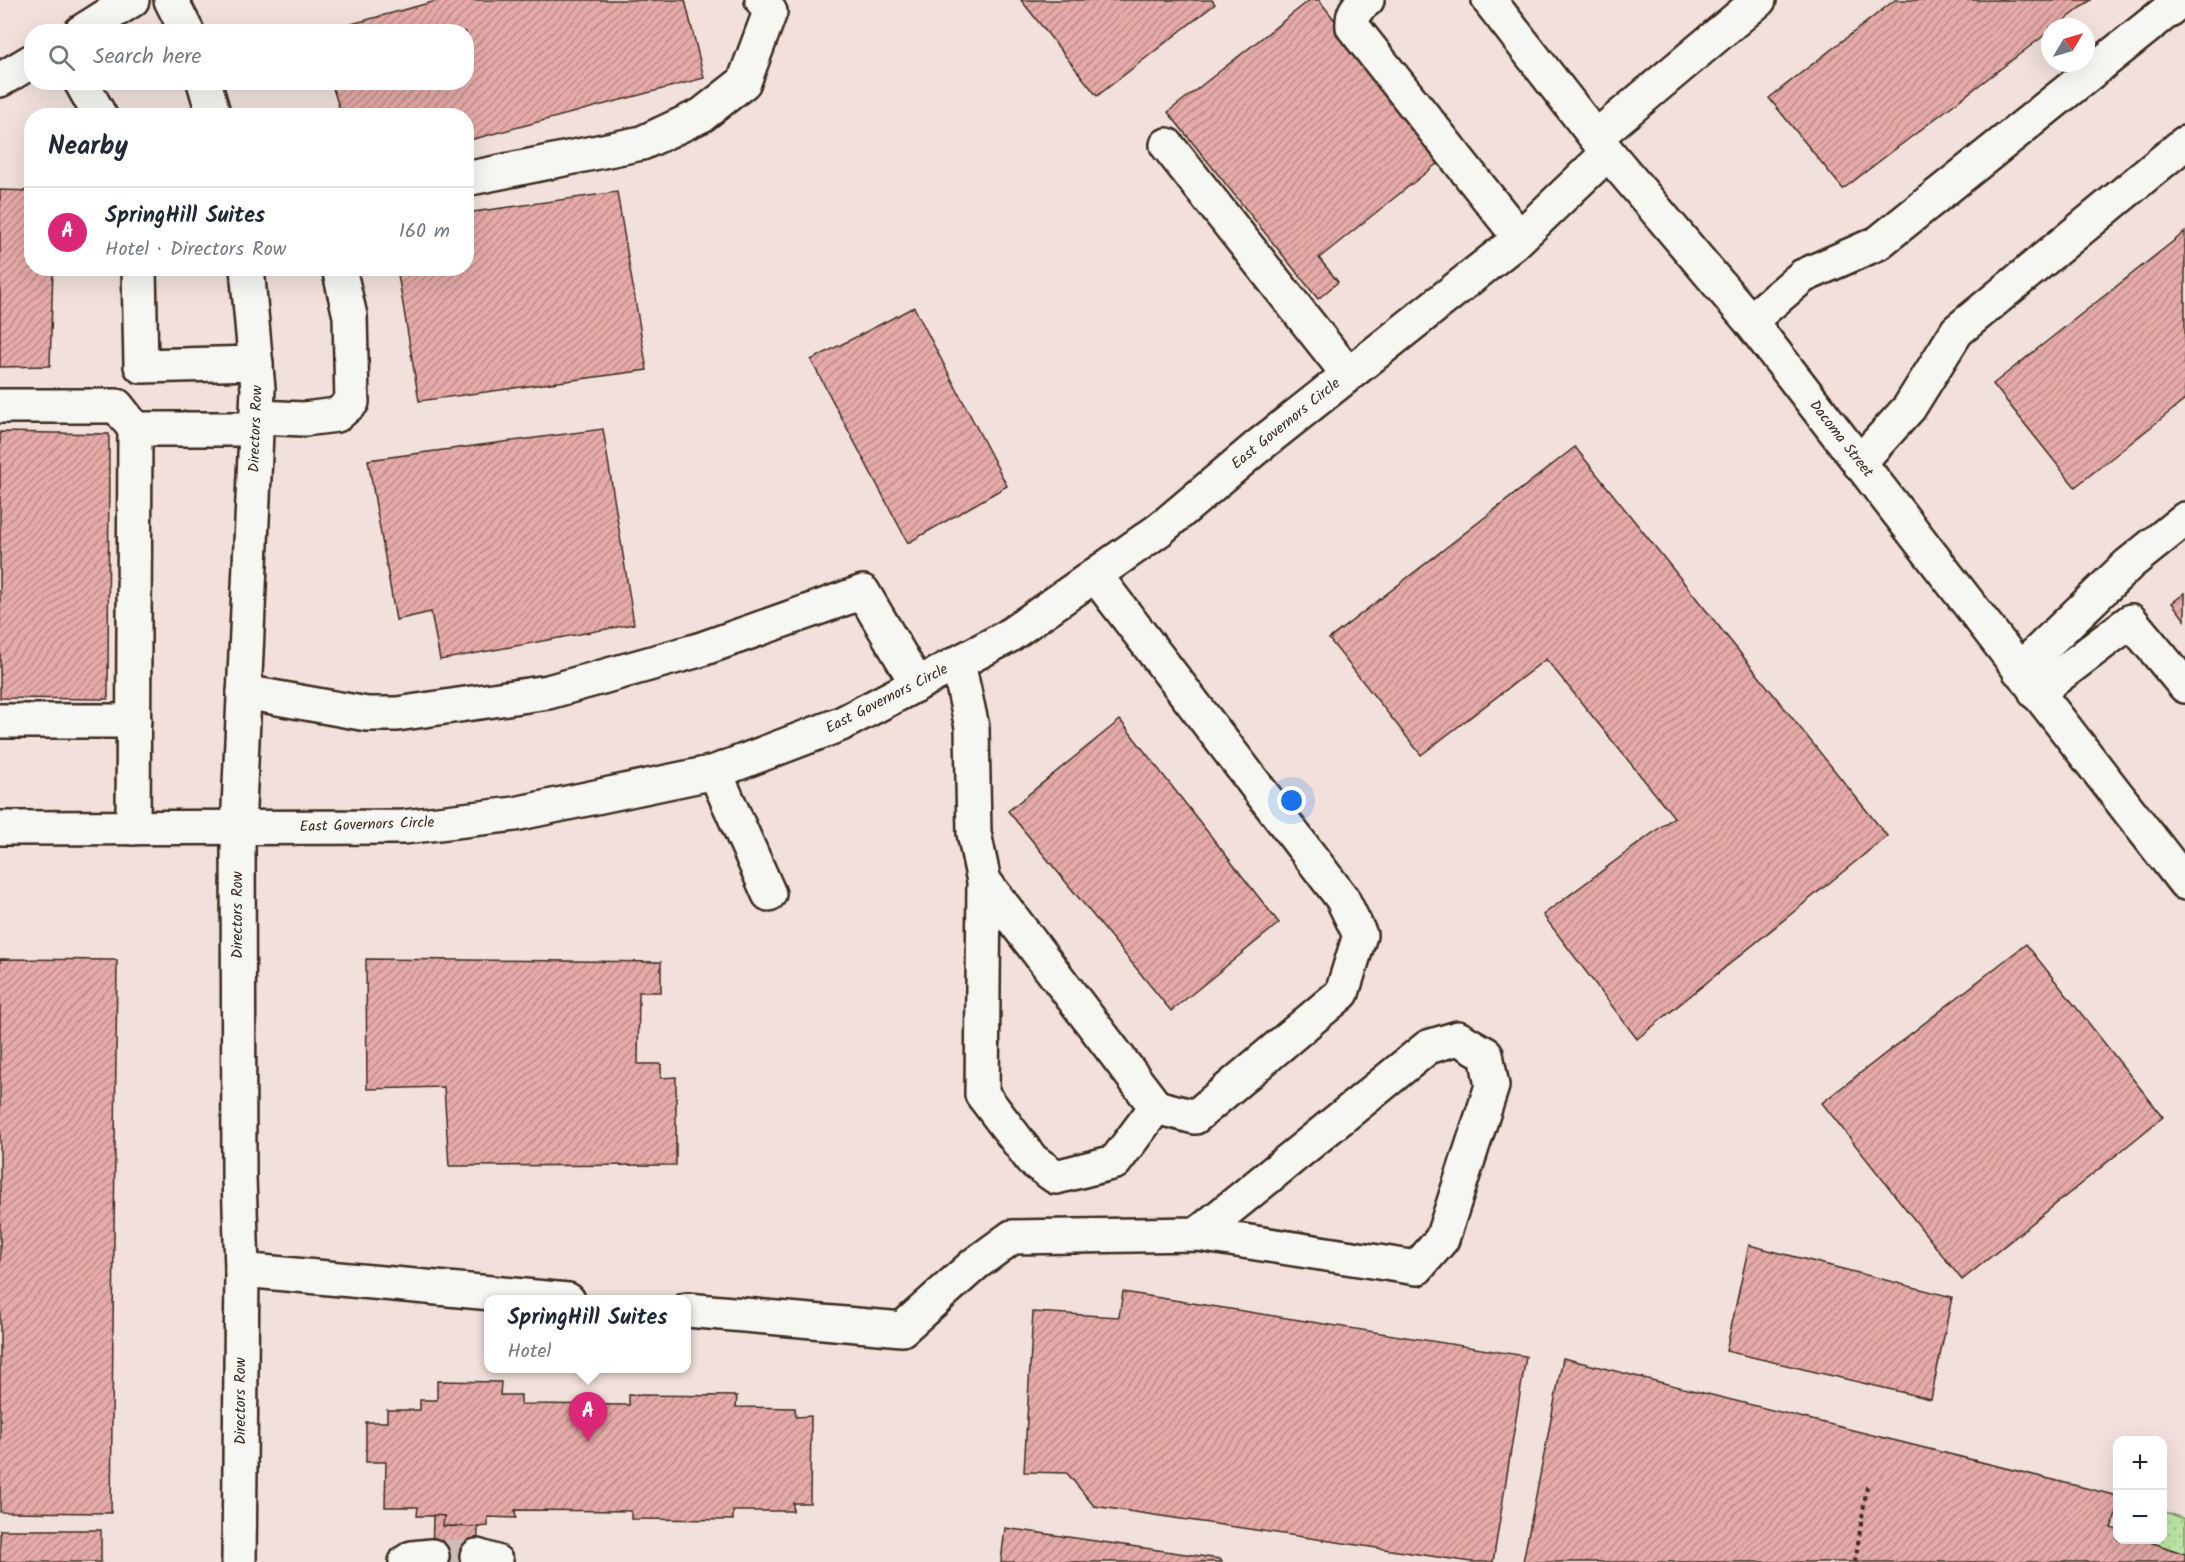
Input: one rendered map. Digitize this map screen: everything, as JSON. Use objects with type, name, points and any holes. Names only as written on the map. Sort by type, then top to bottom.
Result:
[{"type":"street","points":[[94,24],[132,0]]},
{"type":"street","points":[[171,0],[183,24]]},
{"type":"street","points":[[474,177],[642,143],[702,115],[744,82],[770,12],[762,0]]},
{"type":"street","points":[[1367,0],[1356,9],[1352,17],[1353,27],[1519,237]]},
{"type":"street","name":"Dacoma Street","points":[[1489,0],[1602,145],[1750,321],[2185,883]]},
{"type":"street","name":"East Governors Circle","points":[[0,828],[404,827],[504,816],[715,772],[841,724],[1007,637],[1159,530],[1256,448],[1519,237],[1602,145],[1759,0]]},
{"type":"street","points":[[1750,321],[1803,276],[1878,243],[2181,0]]},
{"type":"street","points":[[0,80],[24,66]]},
{"type":"street","points":[[85,90],[96,108]]},
{"type":"street","points":[[206,90],[212,108]]},
{"type":"street","points":[[1859,463],[1909,408],[1957,331],[2185,143]]},
{"type":"street","points":[[1167,145],[1348,374]]},
{"type":"street","points":[[140,276],[141,366],[256,363]]},
{"type":"street","name":"Directors Row","points":[[240,1562],[242,1270],[239,1177],[238,829],[257,423],[256,363],[249,276]]},
{"type":"street","points":[[135,429],[257,423],[337,415],[352,402],[351,316],[341,276]]},
{"type":"street","points":[[0,406],[117,406],[135,429],[133,828]]},
{"type":"street","points":[[2028,681],[2129,564],[2185,519]]},
{"type":"street","points":[[984,881],[1156,1107],[1195,1117],[1342,993],[1360,935],[1342,898],[1095,575]]},
{"type":"street","points":[[244,692],[367,714],[397,714],[548,692],[699,650],[863,592],[917,684]]},
{"type":"street","points":[[2028,681],[2131,621],[2185,686]]},
{"type":"street","points":[[958,663],[972,727],[974,833],[984,881],[982,1094],[1032,1160],[1056,1177],[1115,1162],[1156,1107]]},
{"type":"street","points":[[0,721],[134,721]]},
{"type":"street","points":[[715,772],[769,894]]},
{"type":"street","points":[[691,1310],[902,1329],[975,1263],[1012,1237],[1198,1234],[1417,1268],[1442,1239],[1492,1086],[1486,1054],[1458,1038],[1428,1047],[1198,1234]]},
{"type":"street","points":[[242,1270],[523,1295]]},
{"type":"path","points":[[1855,1562],[1867,1485]]},
{"type":"green space","points":[[2167,1512],[2185,1519],[2185,1554],[2156,1544],[2167,1544]]},
{"type":"building","points":[[440,0],[685,0],[704,78],[474,139],[474,108],[339,108],[334,90],[474,90],[474,24],[352,24]]},
{"type":"building","points":[[1021,0],[1212,0],[1215,4],[1097,96]]},
{"type":"building","points":[[1310,0],[1319,0],[1443,159],[1319,258],[1338,282],[1318,299],[1168,112]]},
{"type":"building","points":[[1895,0],[2091,0],[2068,18],[2041,18],[2041,38],[1843,189],[1769,98]]},
{"type":"building","points":[[0,190],[24,191],[24,276],[53,276],[50,366],[0,367]]},
{"type":"building","points":[[617,192],[647,370],[419,401],[398,276],[474,276],[474,212]]},
{"type":"building","points":[[2185,232],[2185,400],[2075,487],[1993,384]]},
{"type":"building","points":[[914,307],[1007,486],[908,543],[811,360]]},
{"type":"building","points":[[603,429],[634,624],[440,660],[431,612],[396,620],[368,460]]},
{"type":"building","points":[[0,432],[109,434],[108,699],[0,698]]},
{"type":"building","points":[[1575,447],[1887,836],[1637,1039],[1543,915],[1674,817],[1546,659],[1421,755],[1329,639]]},
{"type":"building","points":[[2185,593],[2185,620],[2172,603]]},
{"type":"building","points":[[1120,720],[1279,923],[1171,1011],[1008,811]]},
{"type":"building","points":[[2026,944],[2163,1117],[1962,1280],[1822,1103]]},
{"type":"building","points":[[0,959],[117,960],[111,1513],[0,1512]]},
{"type":"building","points":[[366,959],[661,962],[661,992],[639,992],[638,1064],[661,1064],[661,1078],[676,1077],[676,1165],[449,1166],[444,1087],[367,1089]]},
{"type":"building","points":[[1749,1245],[1952,1297],[1931,1399],[1726,1351]]},
{"type":"building","points":[[1123,1292],[1526,1356],[1493,1562],[1471,1562],[1094,1506],[1067,1473],[1024,1472],[1033,1312],[1119,1317]]},
{"type":"building","points":[[1563,1358],[2113,1495],[2111,1528],[2113,1529],[2113,1544],[2156,1544],[2185,1554],[2185,1562],[1523,1562]]},
{"type":"building","points":[[437,1381],[501,1382],[500,1395],[521,1395],[521,1404],[629,1405],[629,1395],[737,1396],[736,1407],[795,1408],[796,1417],[811,1416],[810,1503],[793,1503],[793,1511],[733,1511],[733,1520],[631,1519],[631,1511],[515,1510],[516,1518],[488,1517],[488,1526],[478,1527],[443,1526],[444,1516],[417,1516],[418,1507],[385,1507],[386,1462],[366,1462],[366,1422],[387,1422],[387,1410],[420,1410],[420,1400],[437,1400]]},
{"type":"building","points":[[433,1515],[444,1516],[443,1526],[478,1527],[477,1562],[432,1562]]},
{"type":"building","points":[[1005,1528],[1220,1559],[1222,1562],[1001,1562]]},
{"type":"building","points":[[0,1530],[101,1530],[101,1562],[0,1562]]},
{"type":"tunnel","points":[[432,1556],[477,1556]]},
{"type":"place","name":"SpringHill Suites","points":[[588,1442]]}]
